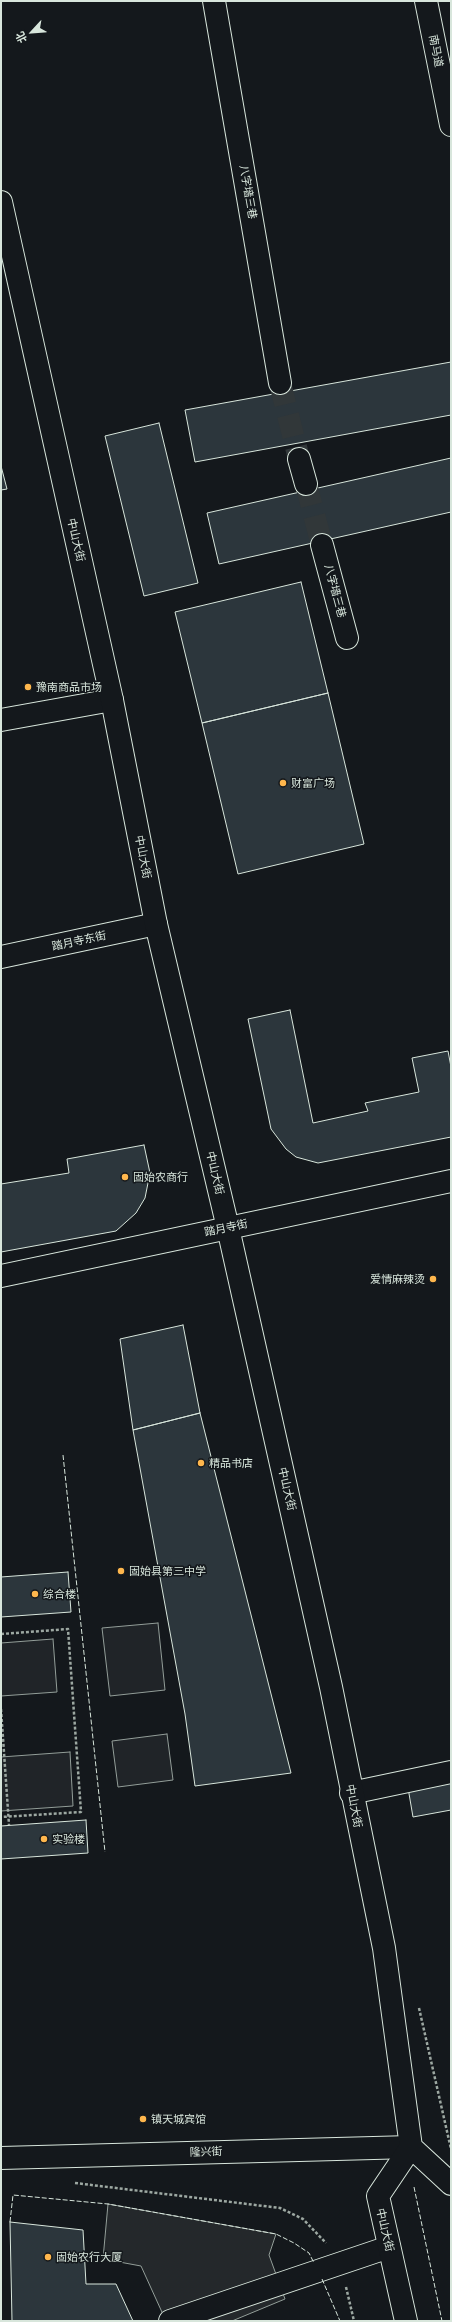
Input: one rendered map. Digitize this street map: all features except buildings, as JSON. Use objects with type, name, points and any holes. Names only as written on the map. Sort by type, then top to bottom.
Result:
[{"type":"main road","name":"八字墙三巷","points":[[214,1],[280,383]]},
{"type":"main road","name":"南马道","points":[[426,1],[451,125]]},
{"type":"main road","name":"中山大街","points":[[1,202],[112,700],[156,924],[228,1228],[331,1687],[351,1793],[384,1948],[411,2147],[378,2196],[406,2321]]},
{"type":"main road","points":[[299,459],[306,484]]},
{"type":"main road","name":"八字墙三巷","points":[[322,545],[347,638]]},
{"type":"main road","points":[[1,720],[112,700]]},
{"type":"main road","name":"踏月寺东街","points":[[1,957],[156,924]]},
{"type":"main road","name":"踏月寺街","points":[[1,1276],[451,1181]]},
{"type":"main road","points":[[351,1793],[451,1772]]},
{"type":"main road","points":[[411,2147],[451,2184]]},
{"type":"main road","name":"隆兴街","points":[[1,2158],[411,2147]]},
{"type":"main road","points":[[170,2321],[389,2247]]},
{"type":"path","points":[[1,1634],[68,1629],[81,1812],[1,1817]]},
{"type":"path","points":[[1,1709],[9,1825]]},
{"type":"path","points":[[71,2182],[280,2208],[303,2219],[327,2244],[344,2275],[354,2321]]},
{"type":"shaded area","points":[[158,1623],[165,1690],[110,1696],[102,1628]]},
{"type":"shaded area","points":[[53,1639],[57,1692],[1,1696],[1,1643]]},
{"type":"shaded area","points":[[167,1734],[173,1780],[118,1787],[112,1741]]},
{"type":"shaded area","points":[[70,1752],[73,1806],[1,1811],[1,1757]]},
{"type":"shaded area","points":[[108,2204],[276,2234],[269,2255],[285,2299],[232,2321],[166,2321],[141,2266],[103,2259]]},
{"type":"tunnel","points":[[280,383],[299,459]]},
{"type":"tunnel","points":[[306,484],[322,545]]},
{"type":"fence","points":[[63,1455],[105,1852]]},
{"type":"fence","points":[[414,2187],[442,2321]]},
{"type":"fence","points":[[10,2222],[13,2195],[108,2204],[276,2234],[309,2253],[314,2263]]},
{"type":"fence","points":[[322,2279],[340,2321]]},
{"type":"place","name":"豫南商品市场","points":[[28,687]]},
{"type":"place","name":"财富广场","points":[[283,783]]},
{"type":"place","name":"固始农商行","points":[[125,1177]]},
{"type":"place","name":"爱情麻辣烫","points":[[433,1279]]},
{"type":"place","name":"精品书店","points":[[201,1463]]},
{"type":"place","name":"固始县第三中学","points":[[121,1571]]},
{"type":"place","name":"综合楼","points":[[35,1594]]},
{"type":"place","name":"实验楼","points":[[44,1839]]},
{"type":"place","name":"镇天城宾馆","points":[[143,2119]]},
{"type":"place","name":"固始农行大厦","points":[[48,2257]]}]
